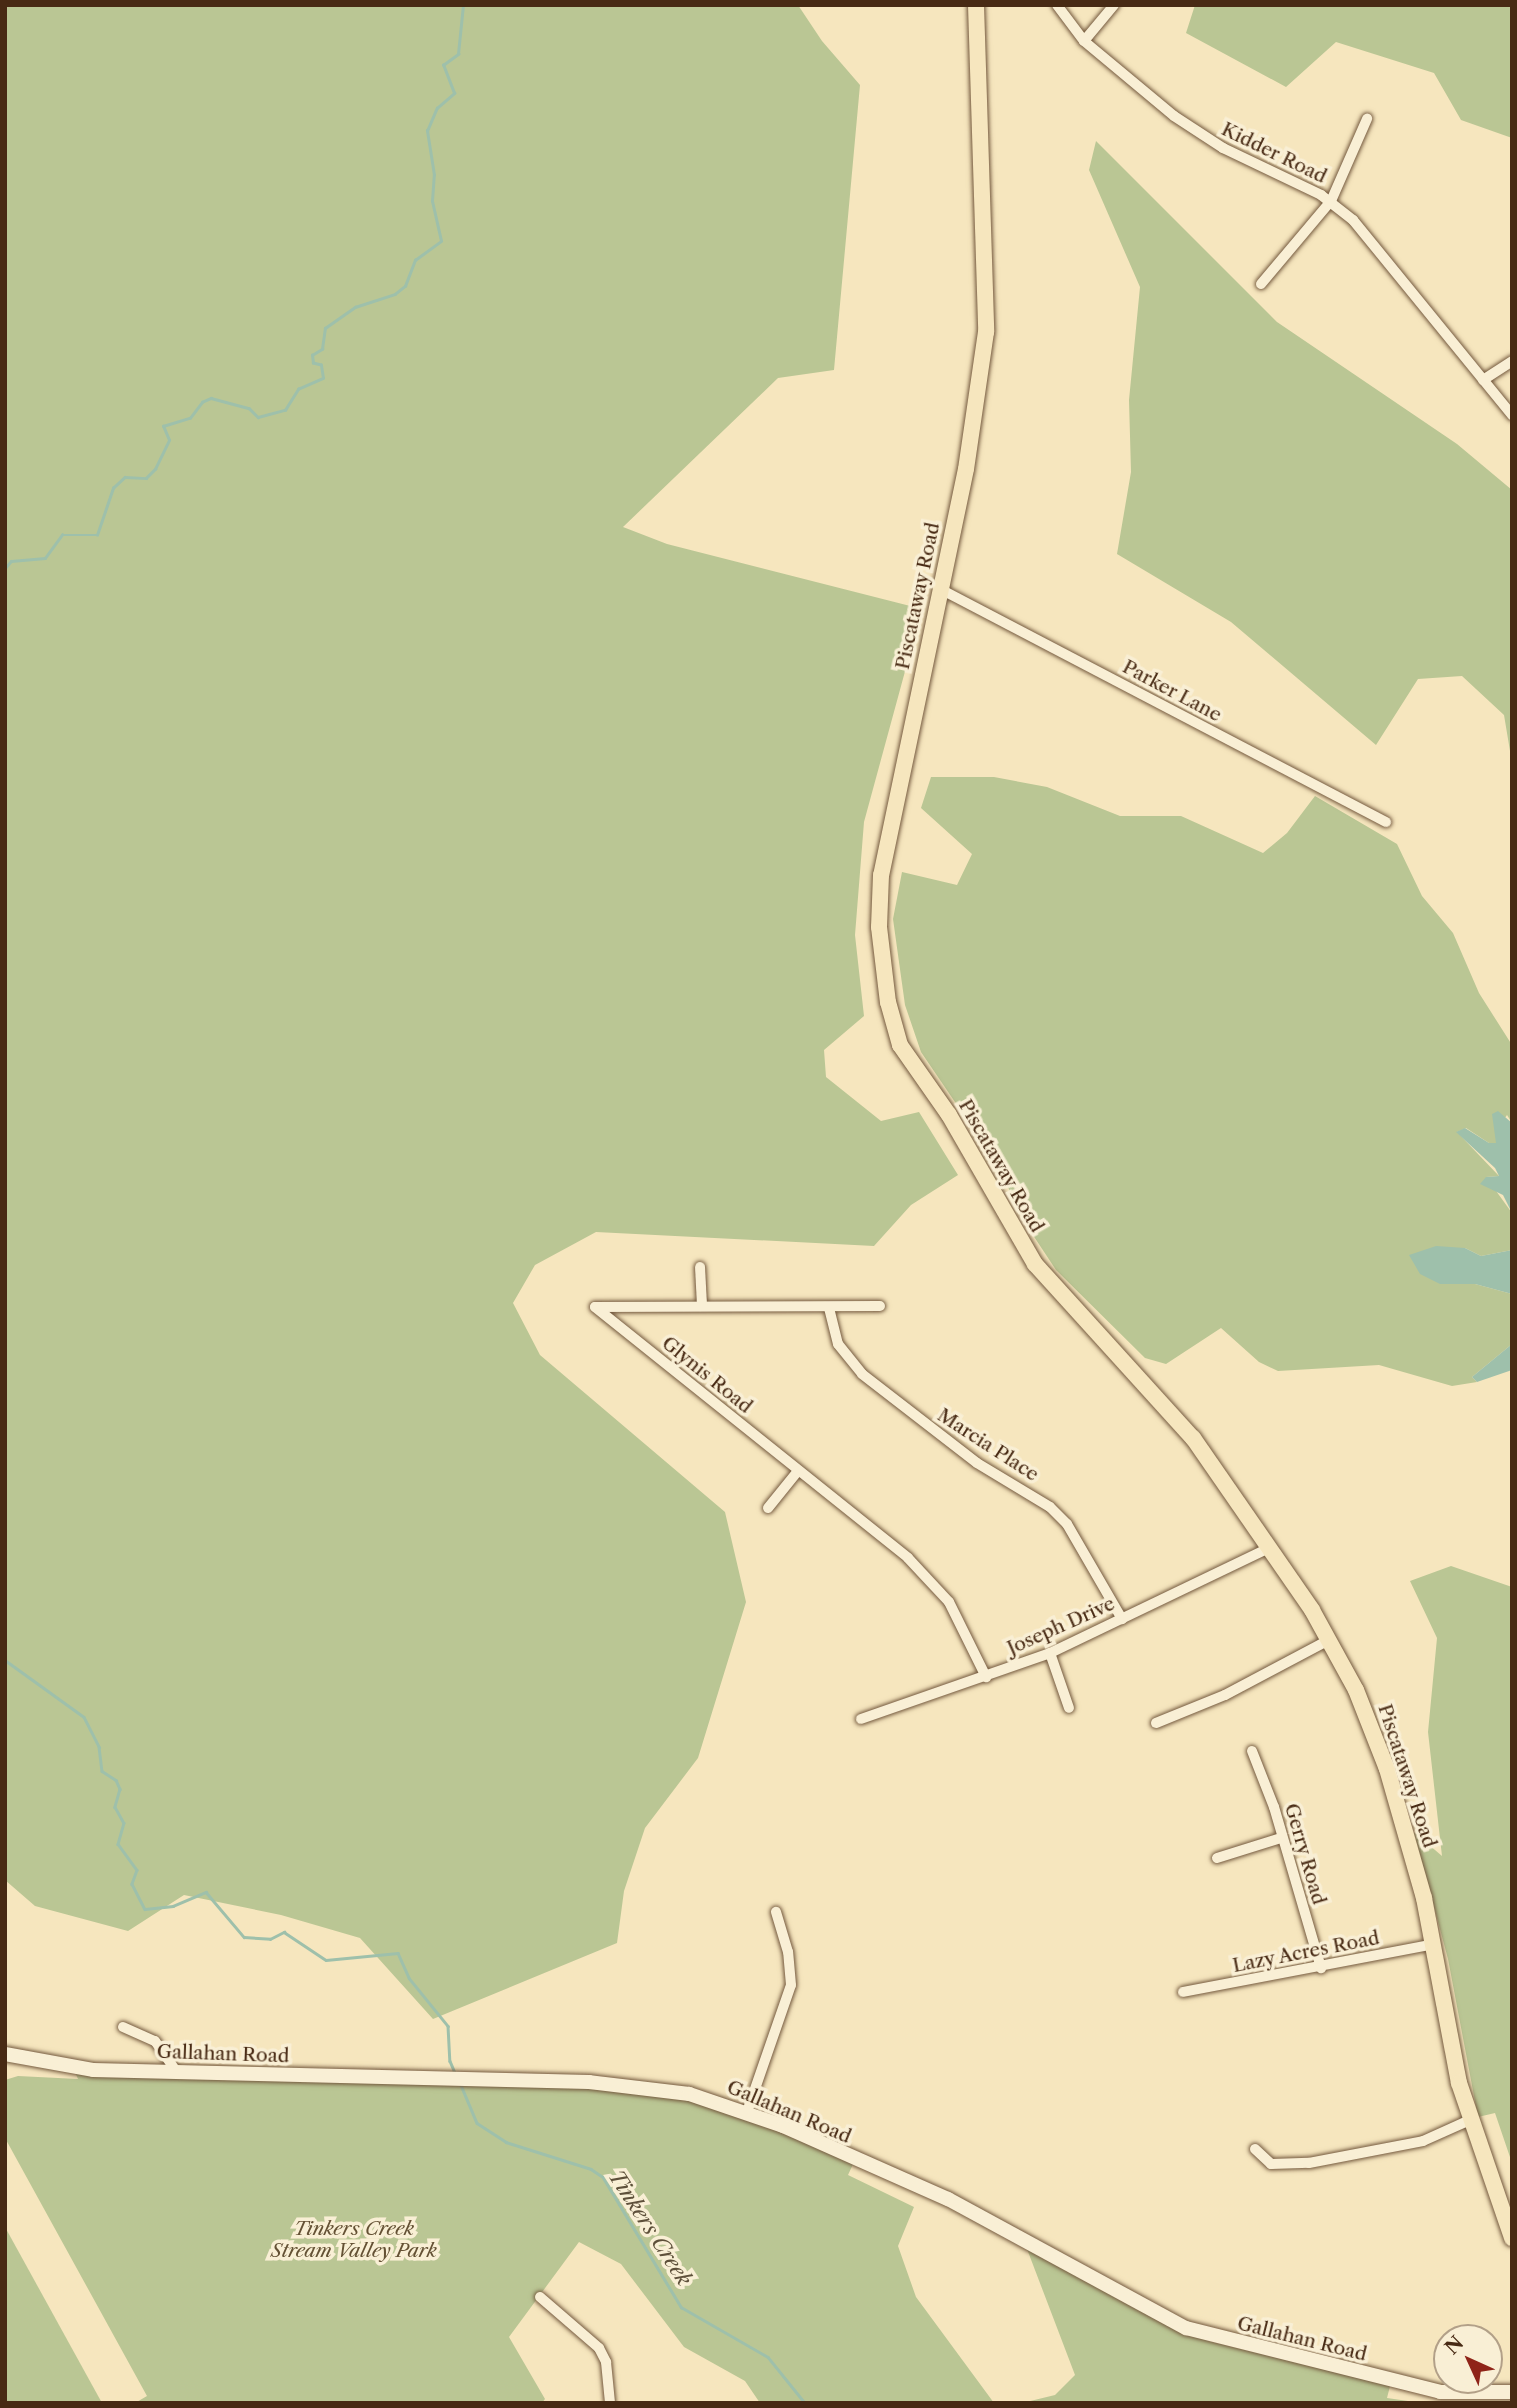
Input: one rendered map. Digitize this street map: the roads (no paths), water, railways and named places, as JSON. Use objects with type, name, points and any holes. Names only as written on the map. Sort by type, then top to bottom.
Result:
[{"type":"main road","name":"Piscataway Road","points":[[976,5],[986,332],[966,469],[881,875],[879,927],[895,1033],[914,1069],[949,1115],[1035,1264],[1179,1420],[1269,1548],[1329,1640],[1356,1690],[1387,1769],[1434,1944],[1470,2120],[1512,2238]]},
{"type":"street","name":"Kidder Road","points":[[1058,5],[1084,41],[1208,140],[1331,201],[1353,220],[1512,415]]},
{"type":"street","points":[[1084,41],[1114,5]]},
{"type":"street","points":[[1261,284],[1331,201],[1367,119]]},
{"type":"street","points":[[1483,380],[1512,361]]},
{"type":"street","name":"Parker Lane","points":[[942,590],[1386,822]]},
{"type":"street","points":[[700,1266],[702,1306]]},
{"type":"street","name":"Glynis Road","points":[[880,1306],[595,1307],[932,1581],[967,1632],[985,1677]]},
{"type":"street","name":"Marcia Place","points":[[829,1308],[838,1344],[862,1374],[977,1463],[1050,1507],[1067,1524],[1122,1619]]},
{"type":"street","points":[[768,1508],[798,1471]]},
{"type":"street","name":"Joseph Drive","points":[[861,1719],[1050,1653],[1269,1548]]},
{"type":"street","points":[[1156,1723],[1225,1695],[1329,1640]]},
{"type":"street","points":[[1050,1653],[1069,1708]]},
{"type":"street","name":"Gerry Road","points":[[1252,1751],[1321,1968]]},
{"type":"street","points":[[1217,1858],[1281,1838]]},
{"type":"street","points":[[747,2112],[791,1985],[788,1952],[776,1912]]},
{"type":"street","name":"Lazy Acres Road","points":[[1183,1992],[1321,1968],[1434,1944]]},
{"type":"street","points":[[123,2027],[155,2041],[175,2070]]},
{"type":"street","name":"Gallahan Road","points":[[5,2054],[93,2070],[175,2070],[430,2081],[648,2086],[747,2112],[948,2199],[1186,2328],[1440,2392],[1512,2392]]},
{"type":"street","points":[[1255,2149],[1271,2164],[1309,2163],[1423,2141],[1470,2120]]},
{"type":"street","points":[[540,2297],[599,2348],[606,2362],[610,2403]]},
{"type":"waterway","points":[[5,568],[11,561],[45,558],[62,535],[97,535],[113,488],[125,477],[146,478],[155,469],[169,440],[163,426],[190,418],[202,402],[211,398],[249,408],[258,417],[285,410],[298,389],[323,378],[321,365],[313,363],[312,355],[322,349],[325,328],[355,307],[395,294],[405,286],[415,260],[441,241],[432,201],[434,175],[427,131],[437,108],[454,93],[443,65],[458,54],[463,5]]},
{"type":"waterway","name":"Tinkers Creek","points":[[5,1660],[84,1717],[99,1747],[102,1771],[116,1780],[120,1789],[115,1807],[124,1823],[118,1844],[137,1870],[132,1884],[145,1909],[173,1906],[206,1892],[244,1937],[270,1939],[284,1932],[326,1960],[398,1953],[409,1978],[448,2026],[450,2061],[455,2073]]},
{"type":"waterway","name":"Tinkers Creek","points":[[461,2085],[477,2123],[506,2142],[591,2169],[603,2177],[681,2307],[768,2357],[805,2403]]},
{"type":"park label","name":"Tinkers Creek Stream Valley Park","points":[[354,2240]]}]
